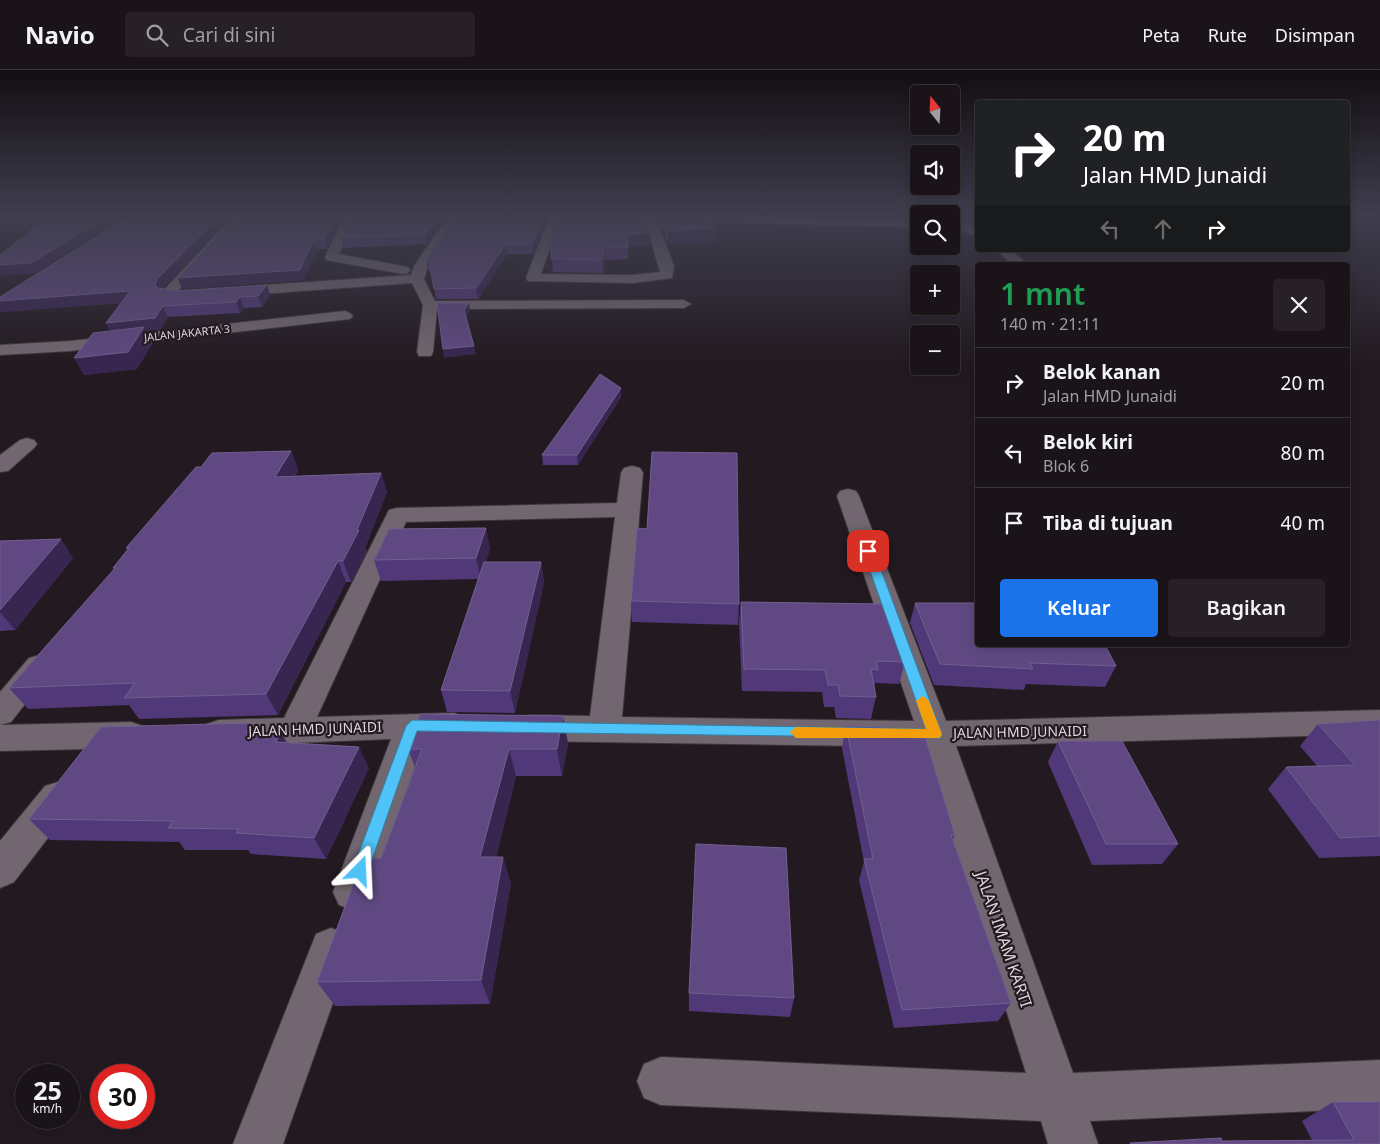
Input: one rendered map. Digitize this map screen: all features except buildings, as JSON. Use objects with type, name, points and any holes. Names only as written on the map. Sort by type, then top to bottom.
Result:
[{"type":"street","points":[[194,265],[168,294],[180,296],[418,276]]},
{"type":"street","points":[[371,265],[418,276]]},
{"type":"street","points":[[418,276],[425,265]]},
{"type":"street","points":[[538,265],[533,278],[633,279],[667,275],[667,265]]},
{"type":"street","points":[[418,276],[430,305],[425,352]]},
{"type":"street","points":[[430,305],[684,304]]},
{"type":"street","name":"JALAN JAKARTA 3","points":[[0,350],[70,346],[345,316]]},
{"type":"street","points":[[0,466],[27,444]]},
{"type":"street","points":[[605,730],[632,473]]},
{"type":"street","name":"JALAN IMAM KARTI","points":[[848,496],[935,734],[1073,1144]]},
{"type":"street","points":[[294,731],[397,515],[628,510]]},
{"type":"street","points":[[0,713],[57,646]]},
{"type":"street","name":"JALAN HMD JUNAIDI","points":[[0,738],[294,731],[412,726],[935,734],[1380,722]]},
{"type":"street","points":[[258,1144],[381,817],[412,726]]},
{"type":"street","points":[[0,870],[107,736]]},
{"type":"street","points":[[661,1081],[1058,1098],[1380,1084]]},
{"type":"slow traffic","points":[[796,732],[935,734],[923,701]]},
{"type":"route","points":[[360,871],[381,817],[412,726],[935,734],[868,551]]}]
